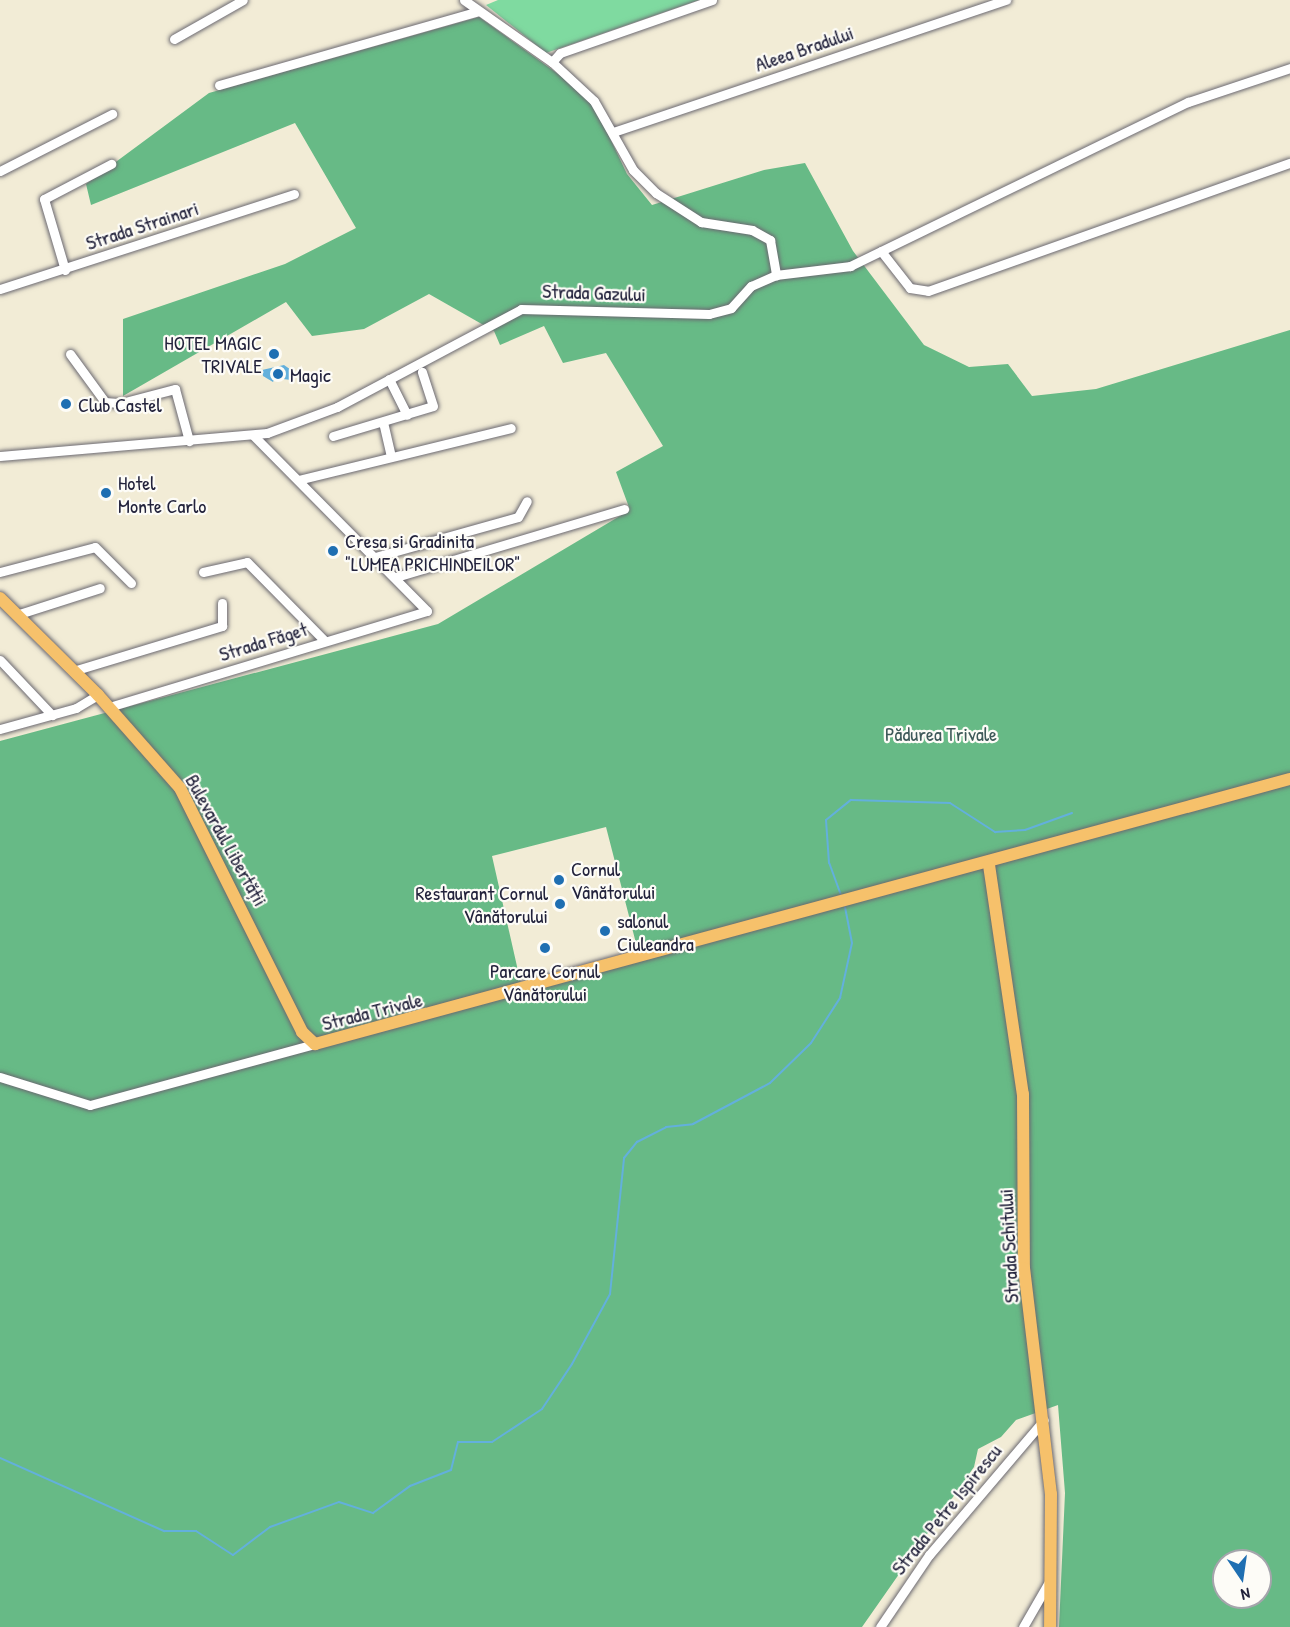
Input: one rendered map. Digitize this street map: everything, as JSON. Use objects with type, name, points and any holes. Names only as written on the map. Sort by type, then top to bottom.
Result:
[{"type":"main road","name":"Bulevardul Libertății","points":[[0,598],[98,695],[180,788],[302,1032],[315,1044]]},
{"type":"main road","name":"Strada Trivale","points":[[315,1044],[989,865],[1290,779]]},
{"type":"main road","name":"Strada Schitului","points":[[989,865],[1022,1083],[1024,1268],[1046,1419],[1051,1579],[1050,1627]]},
{"type":"street","points":[[174,39],[243,0]]},
{"type":"street","points":[[464,0],[552,62],[594,101],[633,170],[656,193],[701,222],[752,230],[770,240],[776,275],[837,270],[881,251],[1188,102],[1290,68]]},
{"type":"street","points":[[552,62],[560,53],[712,0]]},
{"type":"street","name":"Aleea Bradului","points":[[613,132],[1006,0]]},
{"type":"street","points":[[219,85],[478,10]]},
{"type":"street","points":[[0,171],[112,114]]},
{"type":"street","points":[[65,270],[44,199],[111,164]]},
{"type":"street","points":[[881,251],[910,288],[928,291],[1290,164]]},
{"type":"street","name":"Strada Strainari","points":[[0,289],[65,270],[294,194]]},
{"type":"street","name":"Strada Gazului","points":[[0,456],[253,435],[317,416],[521,309],[709,314],[731,308],[751,286],[776,275]]},
{"type":"street","points":[[70,354],[105,402],[121,403],[176,389],[189,441]]},
{"type":"street","points":[[333,436],[407,415],[434,403],[422,372]]},
{"type":"street","points":[[389,379],[407,415]]},
{"type":"street","points":[[383,422],[391,456]]},
{"type":"street","points":[[298,480],[511,428]]},
{"type":"street","points":[[253,435],[396,577],[624,508]]},
{"type":"street","points":[[375,557],[518,517],[527,501]]},
{"type":"street","points":[[0,572],[94,547],[131,584]]},
{"type":"street","points":[[202,572],[247,562],[325,641]]},
{"type":"street","name":"Strada Făget","points":[[109,707],[427,611],[396,577]]},
{"type":"street","points":[[16,615],[100,588]]},
{"type":"street","points":[[74,671],[222,626],[222,603]]},
{"type":"street","points":[[0,660],[52,715]]},
{"type":"street","points":[[0,729],[52,715],[98,695]]},
{"type":"street","name":"Strada Trivale","points":[[0,1077],[90,1105],[315,1044]]},
{"type":"street","name":"Strada Petre Ispirescu","points":[[880,1627],[929,1555],[1046,1419]]},
{"type":"street","points":[[1023,1627],[1051,1579]]},
{"type":"green space","points":[[498,0],[699,0],[546,53],[486,5]]},
{"type":"green space","name":"Pădurea Trivale","points":[[479,17],[579,89],[598,113],[627,174],[652,205],[764,170],[805,163],[853,251],[924,345],[969,367],[1008,364],[1032,396],[1096,389],[1290,330],[1290,1627],[1059,1627],[1065,1493],[1058,1405],[1016,1420],[1001,1437],[978,1449],[974,1467],[862,1627],[0,1627],[0,741],[438,624],[630,510],[616,472],[663,446],[606,353],[563,363],[544,326],[500,345],[494,331],[429,294],[364,329],[312,336],[286,302],[123,396],[123,319],[285,264],[356,228],[295,123],[91,205],[86,184],[209,93]],"holes":[[[606,827],[638,951],[521,984],[492,856]]]},
{"type":"water","name":"Magic","points":[[284,365],[294,372],[291,380],[275,378],[273,382],[263,376],[262,370]]},
{"type":"waterway","points":[[842,898],[829,863],[826,820],[851,800],[950,803],[995,832],[1025,830],[1072,813]]},
{"type":"waterway","points":[[0,1458],[164,1531],[196,1531],[233,1555],[270,1527],[339,1502],[373,1513],[410,1486],[451,1470],[458,1442],[492,1442],[542,1409],[572,1364],[610,1294],[624,1158],[637,1142],[666,1127],[693,1124],[770,1083],[811,1043],[840,998],[852,943],[845,906]]},
{"type":"place","name":"HOTEL MAGIC TRIVALE","points":[[274,354]]},
{"type":"place","name":"Magic","points":[[278,374]]},
{"type":"place","name":"Club Castel","points":[[66,404]]},
{"type":"place","name":"Hotel Monte Carlo","points":[[106,493]]},
{"type":"place","name":"Cresa si Gradinita \"LUMEA PRICHINDEILOR\"","points":[[333,551]]},
{"type":"place","name":"Cornul Vânătorului","points":[[559,880]]},
{"type":"place","name":"Restaurant Cornul Vânătorului","points":[[560,904]]},
{"type":"place","name":"salonul Ciuleandra","points":[[605,931]]},
{"type":"place","name":"Parcare Cornul Vânătorului","points":[[545,948]]}]
